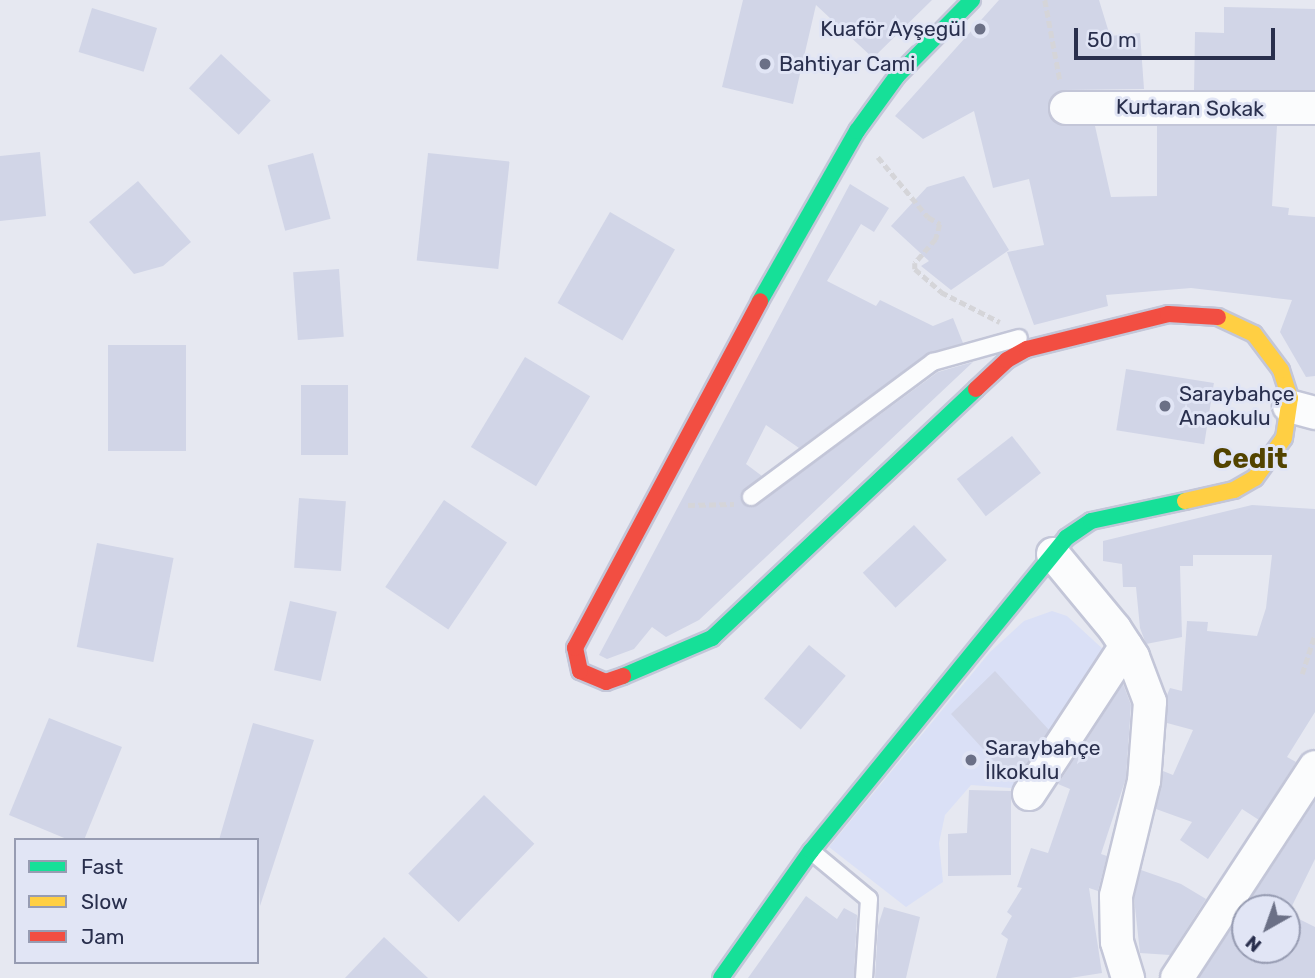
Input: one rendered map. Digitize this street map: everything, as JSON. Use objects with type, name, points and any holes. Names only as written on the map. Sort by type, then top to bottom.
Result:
[{"type":"main road","points":[[721,978],[811,851],[1066,538],[1091,521],[1234,490],[1255,478],[1302,410],[1270,350],[1254,334],[1221,317],[1168,314],[1040,345],[1007,360],[712,638],[623,678],[606,682],[580,671],[575,648],[650,501],[801,223],[857,131],[897,76],[972,0]]},
{"type":"street","name":"Kurtaran Sokak","points":[[1066,108],[1315,108]]},
{"type":"street","points":[[1053,554],[1126,646],[1144,682],[1150,722],[1144,781],[1116,896],[1117,942],[1128,978]]},
{"type":"street","points":[[1029,794],[1126,646]]},
{"type":"street","points":[[1177,978],[1315,767]]},
{"type":"lane","points":[[751,496],[933,362],[1025,337],[1040,345]]},
{"type":"lane","points":[[811,851],[869,899],[864,978]]},
{"type":"path","points":[[1045,0],[1066,108]]},
{"type":"path","points":[[857,131],[928,217],[940,224],[936,239],[915,262],[915,269],[941,292],[1025,337]]},
{"type":"path","points":[[650,501],[713,508],[751,496]]},
{"type":"path","points":[[1302,674],[1315,634]]},
{"type":"shaded area","name":"Saraybahçe İlkokulu","points":[[1052,611],[1067,616],[1105,651],[1025,789],[971,785],[945,815],[939,843],[943,882],[906,907],[829,847],[990,652],[1024,621]]},
{"type":"building","points":[[743,0],[932,0],[873,58],[816,5],[793,104],[722,87]]},
{"type":"building","points":[[999,0],[1099,0],[1110,36],[1140,33],[1144,89],[1065,90],[1051,98],[1048,107],[1057,124],[1095,126],[1111,197],[1157,196],[1157,126],[1277,126],[1272,206],[1289,208],[1288,215],[1315,217],[1315,376],[1306,377],[1280,332],[1292,300],[1191,288],[1106,295],[1108,306],[1034,325],[1007,252],[1044,245],[1029,179],[993,188],[974,111],[923,139],[895,116]]},
{"type":"building","points":[[1224,7],[1315,9],[1315,90],[1194,90],[1195,32],[1224,33]]},
{"type":"building","points":[[92,8],[157,28],[144,72],[79,52]]},
{"type":"building","points":[[221,54],[271,100],[239,135],[189,88]]},
{"type":"building","points":[[40,152],[46,216],[0,221],[0,156]]},
{"type":"building","points":[[313,153],[331,219],[285,231],[268,165]]},
{"type":"building","points":[[428,153],[510,162],[498,269],[417,260]]},
{"type":"building","points":[[964,176],[1009,250],[951,290],[921,266],[929,261],[891,226],[927,187]]},
{"type":"building","points":[[138,181],[191,242],[163,266],[134,274],[89,222]]},
{"type":"building","points":[[850,184],[889,208],[874,232],[861,224],[827,281],[876,306],[880,300],[933,326],[953,318],[963,343],[927,354],[799,448],[766,425],[746,464],[762,476],[742,492],[742,503],[757,505],[938,372],[973,362],[699,620],[666,637],[652,627],[634,649],[607,659],[599,655]]},
{"type":"building","points":[[610,212],[675,250],[622,340],[558,303]]},
{"type":"building","points":[[339,269],[344,337],[298,340],[293,272]]},
{"type":"building","points":[[108,345],[186,345],[186,451],[108,451]]},
{"type":"building","points":[[525,357],[590,396],[536,486],[471,447]]},
{"type":"building","name":"Saraybahçe Anaokulu","points":[[1126,369],[1214,383],[1204,444],[1116,430]]},
{"type":"building","points":[[301,385],[348,385],[348,455],[301,455]]},
{"type":"building","points":[[1012,436],[1041,473],[986,516],[957,479]]},
{"type":"building","points":[[299,498],[346,501],[341,571],[294,568]]},
{"type":"building","points":[[444,500],[507,542],[448,630],[385,587]]},
{"type":"building","points":[[1252,505],[1315,509],[1315,712],[1287,757],[1296,762],[1259,820],[1242,809],[1208,859],[1180,840],[1192,822],[1156,809],[1163,771],[1173,775],[1193,730],[1167,723],[1167,695],[1170,688],[1182,691],[1187,621],[1208,622],[1207,631],[1257,636],[1266,608],[1272,555],[1193,555],[1193,566],[1180,566],[1182,637],[1146,644],[1140,628],[1136,587],[1123,587],[1122,564],[1103,561],[1103,541]]},
{"type":"building","points":[[914,525],[947,560],[896,608],[863,573]]},
{"type":"building","points":[[97,543],[174,558],[153,662],[77,647]]},
{"type":"building","points":[[290,601],[337,612],[321,681],[274,670]]},
{"type":"building","points":[[809,645],[846,676],[801,729],[764,699]]},
{"type":"building","points":[[995,671],[1049,730],[1027,764],[1021,769],[1014,766],[1014,783],[951,714]]},
{"type":"building","points":[[1123,684],[1131,705],[1126,778],[1101,854],[1107,856],[1098,891],[1089,888],[1102,973],[1070,978],[996,978],[1008,939],[1001,934],[1012,916],[1007,912],[1022,888],[1017,887],[1031,848],[1048,853],[1070,789],[1058,784]]},
{"type":"building","points":[[49,718],[122,747],[85,838],[64,838],[9,815]]},
{"type":"building","points":[[253,723],[314,740],[260,906],[259,838],[220,838]]},
{"type":"building","points":[[969,790],[1011,791],[1011,875],[948,876],[948,834],[967,833]]},
{"type":"building","points":[[484,795],[534,844],[459,922],[408,873]]},
{"type":"building","points":[[1315,801],[1315,859],[1298,894],[1254,894]]},
{"type":"building","points":[[1141,870],[1181,884],[1206,899],[1170,955],[1140,953],[1134,898]]},
{"type":"building","points":[[806,896],[837,919],[844,908],[857,915],[854,978],[748,978]]},
{"type":"building","points":[[884,907],[920,917],[906,978],[875,978],[878,926]]},
{"type":"building","points":[[1301,920],[1315,927],[1315,978],[1199,978],[1231,929],[1231,964],[1301,964]]},
{"type":"building","points":[[384,937],[428,978],[345,978]]},
{"type":"traffic: fast","points":[[760,301],[857,131],[897,76],[972,0]]},
{"type":"traffic: fast","points":[[623,676],[712,638],[976,389]]},
{"type":"traffic: fast","points":[[721,978],[811,851],[1066,538],[1091,521],[1185,501]]},
{"type":"traffic: slow","points":[[1185,501],[1234,490],[1255,478],[1284,438],[1290,398],[1281,370],[1254,334],[1218,317]]},
{"type":"traffic: jam","points":[[623,676],[606,682],[580,671],[575,648],[760,301]]},
{"type":"traffic: jam","points":[[976,389],[1007,360],[1027,349],[1168,314],[1218,317]]},
{"type":"place","name":"Kuaför Ayşegül","points":[[980,29]]},
{"type":"place","name":"Bahtiyar Cami","points":[[765,64]]},
{"type":"place","name":"Saraybahçe Anaokulu","points":[[1165,406]]},
{"type":"place","name":"Saraybahçe İlkokulu","points":[[971,760]]},
{"type":"district","name":"Cedit","points":[[1250,459]]}]
